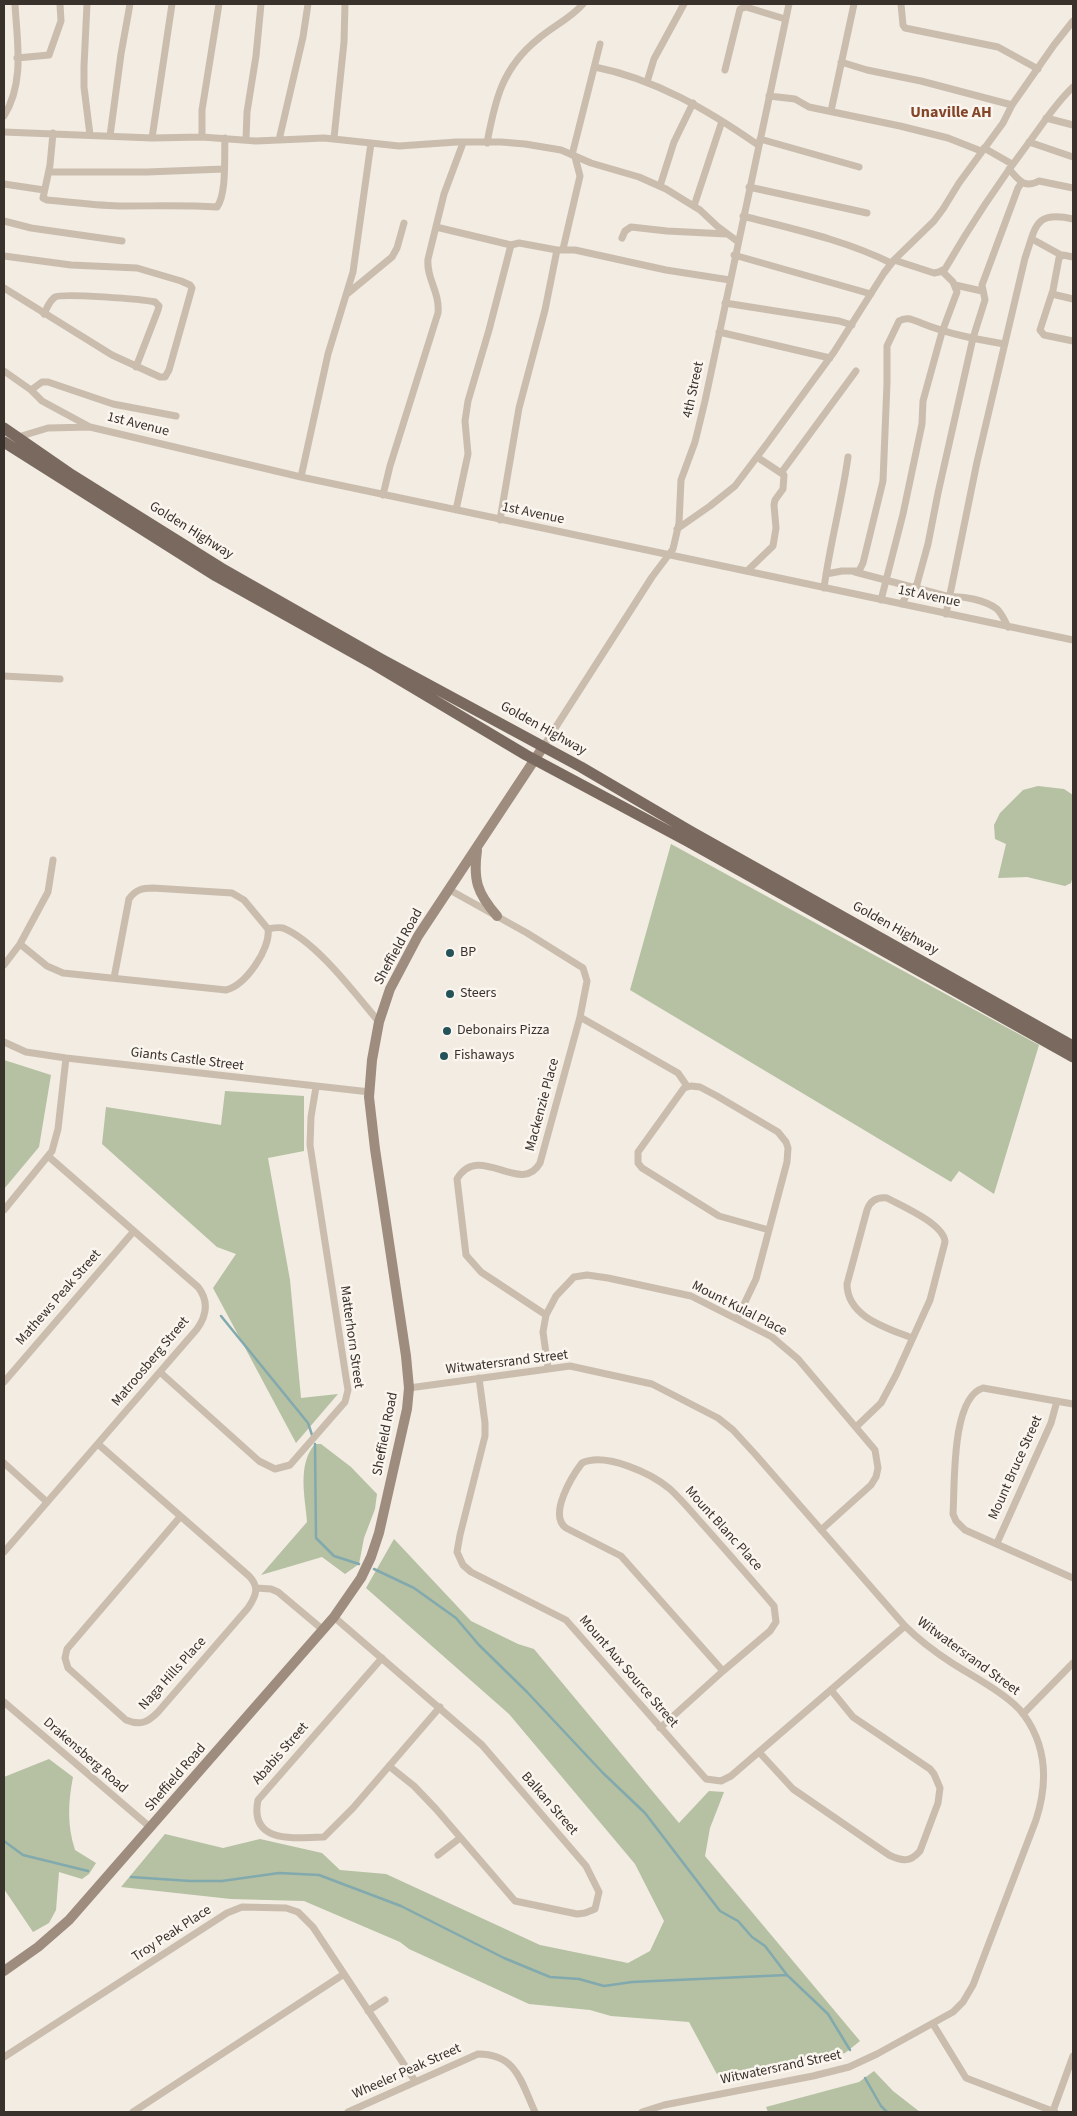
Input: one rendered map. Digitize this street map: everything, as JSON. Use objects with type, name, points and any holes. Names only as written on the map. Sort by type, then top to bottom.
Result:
[{"type":"main road","name":"Golden Highway","points":[[4,428],[72,475],[221,568],[381,659],[544,747],[1073,1046]]},
{"type":"main road","name":"Golden Highway","points":[[4,442],[216,576],[375,665],[535,760],[695,846],[1073,1057]]},
{"type":"street","points":[[5,112],[16,91],[15,4]]},
{"type":"street","points":[[17,58],[49,56],[60,21],[60,4]]},
{"type":"street","points":[[87,4],[84,87],[90,135]]},
{"type":"street","points":[[110,136],[120,54],[130,4]]},
{"type":"street","points":[[152,138],[172,4]]},
{"type":"street","points":[[202,137],[202,110],[218,4]]},
{"type":"street","points":[[246,140],[247,112],[256,56],[261,4]]},
{"type":"street","points":[[279,140],[303,37],[308,4]]},
{"type":"street","points":[[334,138],[344,42],[345,4]]},
{"type":"street","points":[[487,143],[498,93],[510,70],[526,49],[539,37],[565,21],[583,4]]},
{"type":"street","points":[[647,82],[654,59],[684,4]]},
{"type":"street","name":"4th Street","points":[[544,747],[652,576],[673,549],[677,529],[681,480],[695,442],[789,4]]},
{"type":"street","points":[[832,111],[854,4]]},
{"type":"street","points":[[901,4],[905,28],[998,48],[1038,69]]},
{"type":"street","points":[[725,70],[740,9],[746,7],[785,19]]},
{"type":"street","points":[[677,529],[710,506],[734,486],[757,457],[830,358],[893,262],[934,221],[982,150],[1003,123],[1012,105],[1073,21]]},
{"type":"street","points":[[500,520],[519,408],[580,176],[573,156],[600,44]]},
{"type":"street","points":[[841,62],[1012,105]]},
{"type":"street","points":[[594,67],[615,71],[647,82],[693,103],[759,142],[859,167]]},
{"type":"street","points":[[743,216],[832,240],[893,262],[934,273],[942,271],[973,220],[1010,167],[1056,103],[1073,87]]},
{"type":"street","points":[[769,96],[795,100],[809,107],[878,120],[948,138],[982,150],[1010,167],[1022,182],[1031,185],[1039,181],[1073,188]]},
{"type":"street","points":[[660,186],[674,142],[693,103]]},
{"type":"street","points":[[1046,118],[1073,125]]},
{"type":"street","points":[[694,206],[722,121]]},
{"type":"street","points":[[4,132],[152,138],[202,137],[246,140],[334,138],[400,146],[463,143],[525,144],[561,150],[573,156],[639,177],[660,186],[694,206],[737,241]]},
{"type":"street","points":[[54,134],[43,198],[85,204],[124,206],[169,204],[217,207],[221,197],[225,138]]},
{"type":"street","points":[[1029,142],[1073,158]]},
{"type":"street","points":[[301,477],[328,354],[353,272],[371,143]]},
{"type":"street","points":[[383,495],[390,466],[438,312],[438,294],[427,264],[451,170],[463,143]]},
{"type":"street","points":[[48,172],[120,173],[224,169]]},
{"type":"street","points":[[902,604],[907,594],[918,581],[928,544],[973,338],[985,300],[982,285],[1018,188],[1022,182]]},
{"type":"street","points":[[4,184],[44,190]]},
{"type":"street","points":[[749,187],[867,213]]},
{"type":"street","points":[[946,614],[977,462],[1025,258],[1039,223],[1048,216],[1073,220]]},
{"type":"street","points":[[4,221],[30,228],[122,240]]},
{"type":"street","points":[[347,294],[392,257],[397,248],[404,222]]},
{"type":"street","points":[[622,238],[625,231],[631,226],[667,231],[728,234]]},
{"type":"street","points":[[436,227],[511,245],[519,243],[560,249],[730,280]]},
{"type":"street","points":[[1032,239],[1061,255],[1073,257]]},
{"type":"street","points":[[456,510],[468,454],[465,421],[468,401],[511,245]]},
{"type":"street","points":[[734,255],[871,294]]},
{"type":"street","points":[[1061,255],[1041,332],[1046,336],[1073,341]]},
{"type":"street","points":[[4,256],[71,265],[137,268],[190,285],[192,288],[165,377],[158,377],[112,355],[4,288]]},
{"type":"street","points":[[880,600],[913,470],[922,424],[923,401],[942,332],[957,292],[955,285],[942,271]]},
{"type":"street","points":[[955,285],[982,290]]},
{"type":"street","points":[[1052,294],[1073,299]]},
{"type":"street","points":[[44,314],[50,303],[58,296],[118,297],[155,302],[159,306],[158,310],[136,367]]},
{"type":"street","points":[[725,303],[838,321],[852,325]]},
{"type":"street","points":[[855,572],[860,570],[863,563],[883,481],[887,346],[899,321],[910,319],[942,332],[1004,344]]},
{"type":"street","points":[[719,332],[830,358]]},
{"type":"street","name":"1st Avenue","points":[[4,371],[42,401],[90,426],[383,495],[1073,640]]},
{"type":"street","points":[[781,473],[856,372]]},
{"type":"street","points":[[30,390],[42,382],[48,382],[113,404],[176,416]]},
{"type":"street","points":[[18,438],[48,428],[90,426]]},
{"type":"street","points":[[747,571],[754,562],[773,546],[776,528],[774,505],[785,478],[781,473],[757,457]]},
{"type":"street","points":[[824,588],[828,550],[842,496],[848,457]]},
{"type":"street","points":[[826,574],[842,571],[855,572],[950,597],[969,598],[998,610],[1008,627]]},
{"type":"street","points":[[4,676],[60,679]]},
{"type":"street","name":"Sheffield Road","points":[[4,1971],[38,1947],[69,1920],[151,1828],[334,1617],[361,1578],[371,1557],[379,1534],[402,1436],[409,1388],[406,1356],[375,1149],[370,1092],[372,1060],[379,1022],[396,974],[418,936],[544,747]]},
{"type":"street","points":[[478,846],[475,880],[482,898],[497,916]]},
{"type":"street","points":[[4,965],[20,944],[48,892],[53,860]]},
{"type":"street","points":[[20,944],[40,961],[63,973],[216,990],[233,988],[246,978],[268,943],[268,929],[244,900],[232,893],[140,889],[134,892],[129,900],[114,978]]},
{"type":"street","name":"Mackenzie Place","points":[[448,889],[583,968],[587,975],[587,987],[580,1017],[537,1170],[522,1175],[480,1164],[473,1165],[461,1172],[456,1179],[466,1255],[481,1272],[546,1315]]},
{"type":"street","points":[[268,929],[281,928],[301,938],[328,964],[379,1022]]},
{"type":"street","points":[[580,1017],[678,1073],[687,1086]]},
{"type":"street","name":"Giants Castle Street","points":[[4,1042],[26,1052],[66,1058],[370,1092]]},
{"type":"street","points":[[4,1210],[48,1156],[58,1129],[66,1058]]},
{"type":"street","points":[[687,1086],[700,1087],[778,1132],[786,1142],[789,1154],[756,1279],[736,1319]]},
{"type":"street","points":[[687,1086],[638,1152],[638,1163],[642,1168],[719,1216],[769,1230]]},
{"type":"street","name":"Matterhorn Street","points":[[161,1373],[259,1461],[275,1469],[290,1465],[345,1402],[348,1390],[310,1145],[311,1117],[316,1087]]},
{"type":"street","name":"Matroosberg Street","points":[[4,1552],[161,1373],[197,1329],[205,1314],[206,1306],[204,1297],[198,1287],[48,1156]]},
{"type":"street","points":[[856,1427],[886,1395],[930,1300],[944,1248],[944,1237],[933,1224],[887,1198],[879,1198],[871,1202],[867,1210],[847,1284],[848,1296],[857,1309],[867,1318],[912,1338]]},
{"type":"street","name":"Mathews Peak Street","points":[[4,1382],[134,1231]]},
{"type":"street","name":"Mount Kulal Place","points":[[548,1368],[544,1332],[546,1315],[556,1296],[569,1281],[574,1277],[587,1274],[686,1294],[772,1337],[786,1347],[875,1450],[878,1468],[876,1477],[871,1485],[821,1530]]},
{"type":"street","name":"Witwatersrand Street","points":[[409,1388],[570,1366],[652,1384],[718,1418],[733,1430],[755,1454],[904,1626],[921,1641],[1006,1699],[1023,1714],[1042,1754],[1044,1768],[1043,1800],[973,1986],[959,2007],[933,2024],[877,2054],[833,2072],[664,2105],[642,2112]]},
{"type":"street","name":"Mount Aux Source Street","points":[[479,1378],[485,1436],[460,1535],[457,1552],[459,1558],[471,1572],[566,1620],[695,1769],[709,1781],[721,1781],[731,1776],[904,1626]]},
{"type":"street","points":[[1073,1404],[984,1388],[972,1394],[960,1423],[953,1514],[961,1527],[1073,1578]]},
{"type":"street","name":"Mount Bruce Street","points":[[996,1543],[1051,1424],[1057,1401]]},
{"type":"street","points":[[98,1444],[254,1580],[256,1588],[271,1589],[278,1592],[322,1629]]},
{"type":"street","name":"Mount Blanc Place","points":[[660,1728],[770,1631],[776,1622],[774,1606],[688,1506],[665,1485],[637,1470],[615,1462],[598,1459],[582,1463],[559,1508],[560,1522],[566,1528],[621,1556],[723,1671]]},
{"type":"street","points":[[4,1463],[47,1502]]},
{"type":"street","name":"Naga Hills Place","points":[[180,1517],[67,1649],[65,1658],[68,1668],[126,1720],[143,1723],[158,1712],[248,1608],[256,1596],[256,1588]]},
{"type":"street","name":"Balkan Street","points":[[334,1617],[482,1745],[586,1866],[599,1892],[597,1904],[590,1912],[577,1914],[515,1901],[414,1786],[389,1766]]},
{"type":"street","name":"Ababis Street","points":[[382,1658],[264,1791],[258,1800],[255,1814],[258,1822],[266,1832],[279,1836],[324,1837],[440,1707]]},
{"type":"street","points":[[1023,1714],[1073,1663]]},
{"type":"street","points":[[759,1752],[793,1789],[889,1855],[906,1861],[916,1856],[920,1851],[938,1802],[940,1794],[938,1782],[930,1769],[853,1717],[831,1690]]},
{"type":"street","name":"Drakensberg Road","points":[[4,1702],[151,1828]]},
{"type":"street","points":[[438,1855],[460,1838]]},
{"type":"street","name":"Troy Peak Place","points":[[4,2057],[227,1913],[242,1907],[279,1907],[298,1912],[314,1927],[415,2081]]},
{"type":"street","points":[[133,2112],[344,1974]]},
{"type":"street","points":[[368,2011],[385,2000]]},
{"type":"street","points":[[933,2024],[966,2078],[1054,2112],[1073,2056]]},
{"type":"street","name":"Wheeler Peak Street","points":[[348,2112],[478,2054],[493,2054],[512,2065],[535,2112]]},
{"type":"green space","points":[[1038,786],[1064,789],[1073,795],[1073,875],[1071,883],[1065,886],[1027,877],[998,878],[1006,844],[995,839],[994,825],[1000,813],[1023,790]]},
{"type":"green space","points":[[671,844],[1039,1045],[994,1194],[959,1171],[951,1182],[630,990]]},
{"type":"green space","points":[[4,1060],[51,1075],[39,1147],[4,1189]]},
{"type":"green space","points":[[225,1091],[304,1096],[304,1151],[268,1158],[290,1280],[301,1398],[338,1394],[296,1443],[213,1288],[236,1254],[217,1247],[102,1144],[106,1107],[221,1125]]},
{"type":"green space","points":[[315,1444],[321,1444],[351,1467],[377,1494],[375,1509],[364,1538],[359,1564],[345,1574],[322,1557],[261,1575],[307,1522],[304,1471],[309,1452]]},
{"type":"green space","points":[[394,1539],[471,1621],[518,1644],[534,1649],[679,1823],[709,1791],[724,1792],[710,1828],[705,1856],[860,2041],[845,2053],[719,2078],[689,2022],[611,2016],[590,2010],[529,2004],[409,1949],[400,1942],[304,1901],[231,1899],[121,1887],[165,1834],[223,1848],[260,1839],[322,1853],[340,1870],[386,1874],[540,1945],[628,1963],[650,1951],[664,1921],[635,1864],[509,1714],[366,1588]]},
{"type":"green space","points":[[49,1759],[73,1777],[69,1814],[72,1841],[75,1850],[96,1863],[89,1874],[82,1879],[59,1872],[56,1910],[49,1923],[33,1932],[4,1889],[4,1777]]},
{"type":"green space","points":[[874,2071],[893,2091],[920,2112],[768,2112],[766,2107],[859,2082]]},
{"type":"waterway","points":[[221,1316],[308,1423],[312,1435]]},
{"type":"waterway","points":[[315,1444],[316,1538],[334,1556],[359,1564]]},
{"type":"waterway","points":[[374,1569],[414,1588],[456,1618],[479,1645],[527,1692],[603,1773],[645,1813],[720,1911],[738,1921],[752,1937],[765,1946],[787,1975]]},
{"type":"waterway","points":[[4,1841],[23,1855],[88,1871]]},
{"type":"waterway","points":[[131,1877],[222,1881],[279,1873],[319,1875],[401,1906],[504,1958],[550,1977],[579,1979],[604,1986],[632,1982],[787,1975],[828,2014],[850,2050]]},
{"type":"waterway","points":[[865,2078],[881,2106],[887,2112]]},
{"type":"place","name":"BP","points":[[450,953]]},
{"type":"place","name":"Steers","points":[[450,994]]},
{"type":"place","name":"Debonairs Pizza","points":[[447,1031]]},
{"type":"place","name":"Fishaways","points":[[444,1056]]},
{"type":"district","name":"Unaville AH","points":[[951,113]]}]
